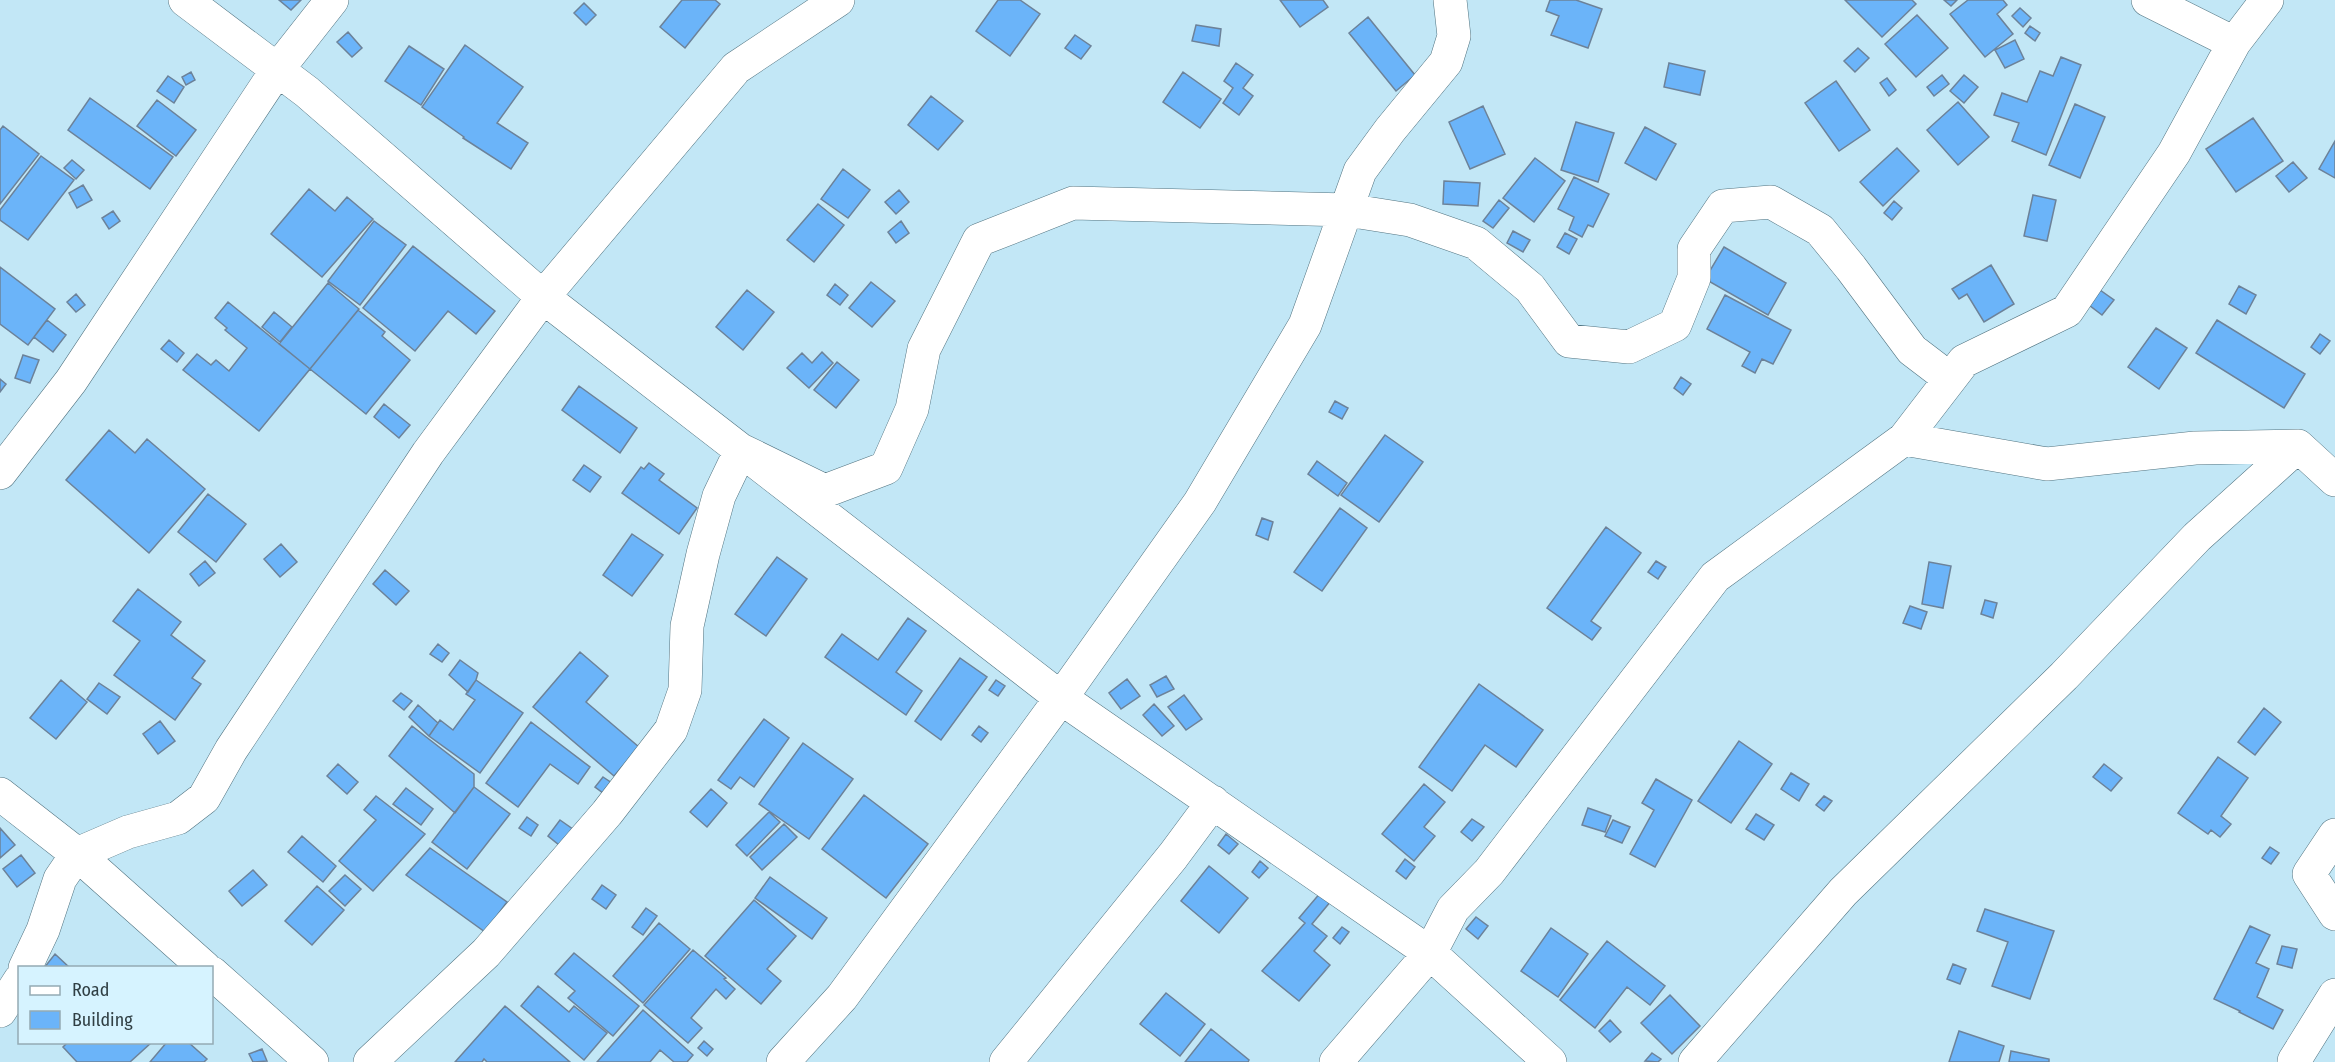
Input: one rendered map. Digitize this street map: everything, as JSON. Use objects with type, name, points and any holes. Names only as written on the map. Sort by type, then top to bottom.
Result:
[{"type":"street","points":[[185,0],[307,92],[543,297],[1061,698],[1430,953],[1550,1062]]},
{"type":"street","points":[[0,473],[71,381],[277,69],[332,0]]},
{"type":"street","points":[[26,966],[43,930],[60,879],[77,854],[128,832],[178,818],[204,798],[231,750],[422,462],[543,297],[736,68],[838,0]]},
{"type":"street","points":[[783,1062],[842,997],[1061,698],[1200,501],[1305,325],[1360,171],[1390,130],[1446,62],[1454,36],[1450,0]]},
{"type":"street","points":[[2148,0],[2234,43]]},
{"type":"street","points":[[1336,1062],[1430,953],[1454,909],[1496,864],[1715,577],[1904,440],[1964,361],[2067,311],[2174,153],[2234,43],[2267,0]]},
{"type":"street","points":[[741,450],[825,491],[886,468],[912,409],[924,349],[979,240],[1072,203],[1347,210],[1410,220],[1476,243],[1530,288],[1569,341],[1629,347],[1675,325],[1694,278],[1694,249],[1724,206],[1771,202],[1820,230],[1912,350],[1950,379]]},
{"type":"street","points":[[1904,440],[2047,464],[2195,447],[2298,446],[2335,480]]},
{"type":"street","points":[[1695,1062],[1843,892],[2064,676],[2197,537],[2298,446]]},
{"type":"street","points":[[370,1062],[486,953],[607,813],[671,730],[685,690],[687,626],[703,554],[719,496],[741,450]]},
{"type":"street","points":[[0,794],[77,854],[203,966]]},
{"type":"street","points":[[1006,1062],[1173,856],[1213,802]]},
{"type":"street","points":[[2335,835],[2309,874],[2335,914]]},
{"type":"street","points":[[213,974],[312,1062]]},
{"type":"street","points":[[0,1011],[18,983]]},
{"type":"street","points":[[2295,1062],[2335,995]]},
{"type":"building","points":[[279,0],[301,0],[291,10]]},
{"type":"building","points":[[682,0],[715,0],[720,4],[685,48],[660,27]]},
{"type":"building","points":[[998,0],[1020,0],[1040,14],[1010,56],[976,31]]},
{"type":"building","points":[[1280,0],[1323,0],[1328,7],[1300,27]]},
{"type":"building","points":[[1550,0],[1576,0],[1602,9],[1588,48],[1551,35],[1559,16],[1546,11]]},
{"type":"building","points":[[1845,0],[1912,0],[1916,4],[1882,37]]},
{"type":"building","points":[[1944,0],[1957,0],[1951,6]]},
{"type":"building","points":[[1968,0],[2003,0],[2007,5],[1997,14],[2013,34],[1985,57],[1950,14]]},
{"type":"building","points":[[584,3],[596,15],[586,25],[574,13]]},
{"type":"building","points":[[2020,8],[2031,18],[2023,27],[2012,16]]},
{"type":"building","points":[[1917,15],[1948,48],[1916,77],[1885,44]]},
{"type":"building","points":[[1368,17],[1415,75],[1396,91],[1349,33]]},
{"type":"building","points":[[1196,25],[1221,29],[1219,46],[1192,41]]},
{"type":"building","points":[[2030,26],[2040,33],[2035,41],[2025,33]]},
{"type":"building","points":[[348,32],[362,48],[352,57],[337,42]]},
{"type":"building","points":[[1075,35],[1091,46],[1081,59],[1065,48]]},
{"type":"building","points":[[2015,40],[2024,59],[2005,68],[1995,50]]},
{"type":"building","points":[[465,45],[523,87],[497,123],[528,143],[511,169],[463,138],[422,107]]},
{"type":"building","points":[[409,46],[444,69],[421,105],[385,81]]},
{"type":"building","points":[[1858,48],[1869,58],[1855,72],[1844,61]]},
{"type":"building","points":[[2061,57],[2081,65],[2046,155],[2012,141],[2019,123],[1994,115],[2002,93],[2027,102],[2040,71],[2053,76]]},
{"type":"building","points":[[1236,63],[1253,75],[1243,88],[1253,96],[1239,115],[1223,103],[1233,88],[1224,81]]},
{"type":"building","points":[[1669,63],[1705,71],[1700,95],[1664,87]]},
{"type":"building","points":[[191,72],[195,80],[186,85],[182,77]]},
{"type":"building","points":[[1183,72],[1221,99],[1200,128],[1163,102]]},
{"type":"building","points":[[1942,75],[1949,84],[1934,96],[1927,87]]},
{"type":"building","points":[[1964,75],[1978,87],[1964,103],[1950,91]]},
{"type":"building","points":[[168,76],[184,87],[174,103],[157,91]]},
{"type":"building","points":[[1887,78],[1896,90],[1889,96],[1880,83]]},
{"type":"building","points":[[1836,81],[1870,130],[1839,151],[1805,103]]},
{"type":"building","points":[[931,96],[963,121],[938,150],[908,125]]},
{"type":"building","points":[[90,98],[173,157],[150,189],[68,130]]},
{"type":"building","points":[[157,100],[196,130],[176,156],[137,126]]},
{"type":"building","points":[[1958,102],[1989,137],[1958,165],[1927,130]]},
{"type":"building","points":[[2075,104],[2105,117],[2080,178],[2049,165]]},
{"type":"building","points":[[1483,106],[1505,154],[1470,169],[1449,122]]},
{"type":"building","points":[[2253,118],[2283,161],[2236,192],[2206,149]]},
{"type":"building","points":[[1576,122],[1614,133],[1598,182],[1561,170]]},
{"type":"building","points":[[3,126],[39,154],[0,204],[0,130]]},
{"type":"building","points":[[1645,127],[1676,144],[1656,180],[1625,163]]},
{"type":"building","points":[[2335,141],[2335,178],[2319,169]]},
{"type":"building","points":[[1897,148],[1919,171],[1883,206],[1860,182]]},
{"type":"building","points":[[41,156],[74,180],[28,240],[0,220],[0,210]]},
{"type":"building","points":[[1535,158],[1565,181],[1534,222],[1503,198]]},
{"type":"building","points":[[72,160],[84,170],[76,179],[64,168]]},
{"type":"building","points":[[2293,162],[2307,178],[2289,192],[2276,176]]},
{"type":"building","points":[[843,169],[870,190],[848,218],[821,199]]},
{"type":"building","points":[[1574,177],[1609,194],[1593,227],[1588,225],[1582,237],[1569,230],[1574,217],[1558,209]]},
{"type":"building","points":[[1444,181],[1480,183],[1478,206],[1443,204]]},
{"type":"building","points":[[83,185],[92,200],[77,208],[69,193]]},
{"type":"building","points":[[309,189],[335,211],[347,197],[373,219],[322,277],[271,234]]},
{"type":"building","points":[[899,190],[909,202],[896,214],[885,202]]},
{"type":"building","points":[[2033,195],[2056,200],[2047,241],[2024,236]]},
{"type":"building","points":[[1499,200],[1509,208],[1493,228],[1483,221]]},
{"type":"building","points":[[1894,201],[1902,208],[1892,220],[1884,213]]},
{"type":"building","points":[[818,204],[844,225],[814,262],[787,240]]},
{"type":"building","points":[[113,211],[120,221],[109,229],[102,218]]},
{"type":"building","points":[[374,221],[406,245],[360,305],[328,281]]},
{"type":"building","points":[[901,221],[909,233],[896,243],[888,232]]},
{"type":"building","points":[[1513,231],[1530,240],[1523,252],[1507,243]]},
{"type":"building","points":[[1565,233],[1577,239],[1569,254],[1557,247]]},
{"type":"building","points":[[413,246],[495,311],[476,334],[448,311],[415,351],[363,308]]},
{"type":"building","points":[[1724,247],[1786,283],[1768,315],[1705,279]]},
{"type":"building","points":[[1991,265],[2014,304],[1984,322],[1967,294],[1959,299],[1952,289]]},
{"type":"building","points":[[0,267],[55,309],[28,345],[0,324]]},
{"type":"building","points":[[871,282],[895,301],[872,327],[849,308]]},
{"type":"building","points":[[328,283],[359,309],[310,369],[279,344]]},
{"type":"building","points":[[835,284],[848,295],[840,305],[827,295]]},
{"type":"building","points":[[2239,286],[2256,295],[2246,314],[2229,304]]},
{"type":"building","points":[[747,290],[774,312],[743,350],[716,327]]},
{"type":"building","points":[[2100,290],[2114,300],[2102,315],[2089,305]]},
{"type":"building","points":[[76,294],[85,305],[76,312],[67,302]]},
{"type":"building","points":[[1725,295],[1791,330],[1773,364],[1762,359],[1755,373],[1742,366],[1750,352],[1707,329]]},
{"type":"building","points":[[228,302],[310,369],[259,431],[183,370],[197,354],[211,365],[216,360],[229,371],[247,348],[225,330],[227,328],[215,318]]},
{"type":"building","points":[[358,310],[385,332],[382,336],[410,360],[366,414],[310,369]]},
{"type":"building","points":[[274,312],[292,327],[280,342],[262,327]]},
{"type":"building","points":[[47,320],[66,335],[53,352],[34,337]]},
{"type":"building","points":[[2217,320],[2305,374],[2284,408],[2196,353]]},
{"type":"building","points":[[2156,328],[2187,348],[2159,389],[2128,367]]},
{"type":"building","points":[[2320,334],[2330,341],[2320,354],[2311,347]]},
{"type":"building","points":[[169,340],[184,353],[177,362],[161,349]]},
{"type":"building","points":[[822,352],[833,363],[809,388],[787,368],[802,353],[812,363]]},
{"type":"building","points":[[23,355],[39,360],[30,383],[15,378]]},
{"type":"building","points":[[837,362],[859,380],[836,408],[814,390]]},
{"type":"building","points":[[1681,377],[1691,384],[1683,395],[1674,388]]},
{"type":"building","points":[[0,379],[6,384],[0,392]]},
{"type":"building","points":[[579,386],[637,428],[620,453],[562,410]]},
{"type":"building","points":[[1335,401],[1348,408],[1342,419],[1329,412]]},
{"type":"building","points":[[384,404],[410,425],[399,438],[374,417]]},
{"type":"building","points":[[109,430],[135,453],[147,439],[205,489],[149,553],[66,480]]},
{"type":"building","points":[[1385,435],[1423,462],[1379,522],[1341,495]]},
{"type":"building","points":[[1317,461],[1347,483],[1338,496],[1308,474]]},
{"type":"building","points":[[649,463],[664,474],[659,480],[697,508],[679,534],[622,493],[641,467],[644,469]]},
{"type":"building","points":[[584,465],[601,477],[590,492],[573,480]]},
{"type":"building","points":[[208,494],[246,524],[216,562],[178,532]]},
{"type":"building","points":[[1340,508],[1367,528],[1322,591],[1294,572]]},
{"type":"building","points":[[1262,518],[1273,522],[1268,540],[1256,535]]},
{"type":"building","points":[[1606,527],[1641,553],[1591,621],[1601,628],[1592,640],[1547,608]]},
{"type":"building","points":[[632,534],[663,555],[632,596],[603,575]]},
{"type":"building","points":[[281,544],[297,562],[280,577],[264,559]]},
{"type":"building","points":[[777,557],[807,579],[766,636],[735,614]]},
{"type":"building","points":[[205,561],[215,573],[199,586],[190,574]]},
{"type":"building","points":[[1656,561],[1666,567],[1658,579],[1648,572]]},
{"type":"building","points":[[1929,562],[1951,566],[1943,608],[1922,604]]},
{"type":"building","points":[[385,570],[409,591],[396,605],[373,584]]},
{"type":"building","points":[[138,589],[181,622],[171,635],[205,661],[192,678],[201,684],[175,720],[114,675],[140,641],[113,621]]},
{"type":"building","points":[[1985,600],[1997,603],[1993,618],[1981,614]]},
{"type":"building","points":[[1910,606],[1927,612],[1921,629],[1903,623]]},
{"type":"building","points":[[908,618],[926,631],[896,672],[922,691],[906,715],[825,657],[842,634],[878,660]]},
{"type":"building","points":[[438,644],[449,653],[442,662],[430,654]]},
{"type":"building","points":[[580,652],[608,676],[586,702],[639,747],[614,776],[533,707]]},
{"type":"building","points":[[960,658],[987,677],[941,740],[915,721]]},
{"type":"building","points":[[460,660],[478,673],[468,692],[449,675]]},
{"type":"building","points":[[1166,676],[1174,689],[1157,697],[1150,685]]},
{"type":"building","points":[[1127,679],[1140,696],[1121,709],[1109,693]]},
{"type":"building","points":[[61,680],[87,702],[56,739],[30,718]]},
{"type":"building","points":[[476,680],[523,713],[480,773],[429,736],[440,720],[453,730],[475,700],[466,694]]},
{"type":"building","points":[[996,680],[1005,686],[998,696],[989,690]]},
{"type":"building","points":[[99,683],[120,697],[107,714],[87,699]]},
{"type":"building","points":[[1479,684],[1543,730],[1516,767],[1485,745],[1452,791],[1419,767]]},
{"type":"building","points":[[401,693],[412,701],[404,710],[393,701]]},
{"type":"building","points":[[1184,695],[1202,719],[1186,730],[1168,707]]},
{"type":"building","points":[[1154,704],[1174,726],[1162,736],[1143,715]]},
{"type":"building","points":[[418,705],[438,723],[429,736],[409,717]]},
{"type":"building","points":[[2264,708],[2281,722],[2255,755],[2238,742]]},
{"type":"building","points":[[764,719],[789,738],[754,787],[740,777],[731,789],[718,780]]},
{"type":"building","points":[[160,721],[175,741],[158,754],[143,734]]},
{"type":"building","points":[[531,722],[590,767],[578,784],[550,764],[518,807],[486,783]]},
{"type":"building","points":[[412,726],[474,774],[474,787],[455,813],[389,756]]},
{"type":"building","points":[[979,726],[988,733],[981,742],[972,735]]},
{"type":"building","points":[[1739,741],[1772,764],[1731,823],[1698,801]]},
{"type":"building","points":[[803,743],[853,779],[809,839],[759,804]]},
{"type":"building","points":[[2218,757],[2248,778],[2221,816],[2231,824],[2220,837],[2211,830],[2208,834],[2178,813]]},
{"type":"building","points":[[338,764],[358,782],[347,794],[327,776]]},
{"type":"building","points":[[2104,764],[2122,778],[2111,791],[2093,777]]},
{"type":"building","points":[[1791,773],[1809,784],[1799,801],[1781,789]]},
{"type":"building","points":[[603,777],[615,785],[607,796],[595,787]]},
{"type":"building","points":[[1656,779],[1692,800],[1655,867],[1630,854],[1654,810],[1642,803]]},
{"type":"building","points":[[1424,784],[1445,802],[1424,827],[1435,836],[1414,861],[1382,834]]},
{"type":"building","points":[[474,787],[510,814],[467,869],[432,842]]},
{"type":"building","points":[[406,788],[433,809],[421,825],[393,804]]},
{"type":"building","points":[[711,789],[727,803],[707,827],[690,812]]},
{"type":"building","points":[[864,795],[928,844],[886,898],[822,849]]},
{"type":"building","points":[[376,796],[425,834],[373,891],[339,861],[376,820],[364,810]]},
{"type":"building","points":[[1824,796],[1832,801],[1824,811],[1816,805]]},
{"type":"building","points":[[1588,808],[1611,816],[1605,832],[1582,825]]},
{"type":"building","points":[[769,812],[780,822],[747,856],[736,845]]},
{"type":"building","points":[[1756,814],[1774,825],[1764,840],[1746,829]]},
{"type":"building","points":[[527,817],[538,825],[531,836],[519,828]]},
{"type":"building","points":[[1472,819],[1484,827],[1472,841],[1461,832]]},
{"type":"building","points":[[560,820],[577,832],[564,849],[548,836]]},
{"type":"building","points":[[1613,820],[1630,827],[1622,843],[1605,836]]},
{"type":"building","points":[[784,824],[797,837],[762,870],[750,857]]},
{"type":"building","points":[[0,828],[15,845],[0,858]]},
{"type":"building","points":[[1226,834],[1238,844],[1229,854],[1218,845]]},
{"type":"building","points":[[302,836],[336,866],[323,882],[288,852]]},
{"type":"building","points":[[2270,847],[2279,853],[2271,864],[2262,858]]},
{"type":"building","points":[[430,848],[507,902],[485,932],[406,875]]},
{"type":"building","points":[[21,855],[35,873],[17,887],[3,869]]},
{"type":"building","points":[[1405,859],[1415,867],[1406,879],[1396,871]]},
{"type":"building","points":[[1260,861],[1268,868],[1259,878],[1252,872]]},
{"type":"building","points":[[1209,866],[1248,898],[1219,933],[1181,901]]},
{"type":"building","points":[[253,870],[267,885],[242,906],[229,891]]},
{"type":"building","points":[[345,875],[361,889],[345,906],[329,891]]},
{"type":"building","points":[[770,877],[827,918],[812,939],[755,898]]},
{"type":"building","points":[[602,885],[616,895],[606,909],[592,899]]},
{"type":"building","points":[[317,886],[344,910],[312,945],[285,921]]},
{"type":"building","points":[[1321,892],[1331,901],[1312,924],[1327,936],[1314,951],[1330,965],[1299,1001],[1262,971],[1305,923],[1299,918]]},
{"type":"building","points":[[754,900],[796,936],[767,969],[781,981],[761,1004],[705,956]]},
{"type":"building","points":[[646,908],[657,916],[643,935],[632,927]]},
{"type":"building","points":[[1985,909],[2054,931],[2030,999],[1992,986],[2008,942],[1977,931]]},
{"type":"building","points":[[1476,917],[1488,926],[1478,939],[1466,929]]},
{"type":"building","points":[[659,923],[690,949],[643,1003],[613,976]]},
{"type":"building","points":[[2250,926],[2270,935],[2256,963],[2269,969],[2257,997],[2283,1010],[2273,1029],[2214,999]]},
{"type":"building","points":[[1342,927],[1349,932],[1340,944],[1333,938]]},
{"type":"building","points":[[1551,928],[1588,954],[1558,997],[1521,971]]},
{"type":"building","points":[[1607,941],[1665,986],[1650,1005],[1627,987],[1595,1028],[1560,1000]]},
{"type":"building","points":[[2282,946],[2297,949],[2292,968],[2277,964]]},
{"type":"building","points":[[693,950],[726,978],[724,979],[735,989],[726,999],[716,989],[691,1018],[702,1028],[688,1043],[644,1005]]},
{"type":"building","points":[[574,953],[639,1006],[613,1036],[568,998],[575,991],[555,974]]},
{"type":"building","points":[[55,954],[68,966],[46,966]]},
{"type":"building","points":[[1953,964],[1966,969],[1960,984],[1947,979]]},
{"type":"building","points":[[538,986],[569,1012],[574,1006],[607,1033],[584,1060],[521,1006]]},
{"type":"building","points":[[1166,993],[1205,1024],[1180,1056],[1140,1024]]},
{"type":"building","points":[[1670,995],[1700,1026],[1672,1054],[1641,1023]]},
{"type":"building","points":[[505,1006],[570,1062],[487,1062],[484,1059],[482,1062],[455,1062]]},
{"type":"building","points":[[643,1010],[693,1055],[687,1062],[674,1062],[660,1050],[650,1062],[597,1062]]},
{"type":"building","points":[[1610,1020],[1621,1032],[1610,1042],[1599,1031]]},
{"type":"building","points":[[1211,1029],[1249,1060],[1248,1062],[1185,1062]]},
{"type":"building","points":[[1959,1031],[2004,1046],[1999,1062],[1949,1062]]},
{"type":"building","points":[[704,1041],[713,1049],[707,1056],[698,1048]]},
{"type":"building","points":[[66,1044],[150,1044],[130,1062],[77,1062],[63,1047]]},
{"type":"building","points":[[165,1044],[190,1044],[207,1059],[204,1062],[150,1062]]},
{"type":"building","points":[[262,1049],[267,1061],[253,1062],[249,1054]]},
{"type":"building","points":[[2011,1051],[2049,1059],[2049,1062],[2009,1062]]},
{"type":"building","points":[[1652,1053],[1661,1059],[1658,1062],[1645,1061]]}]
